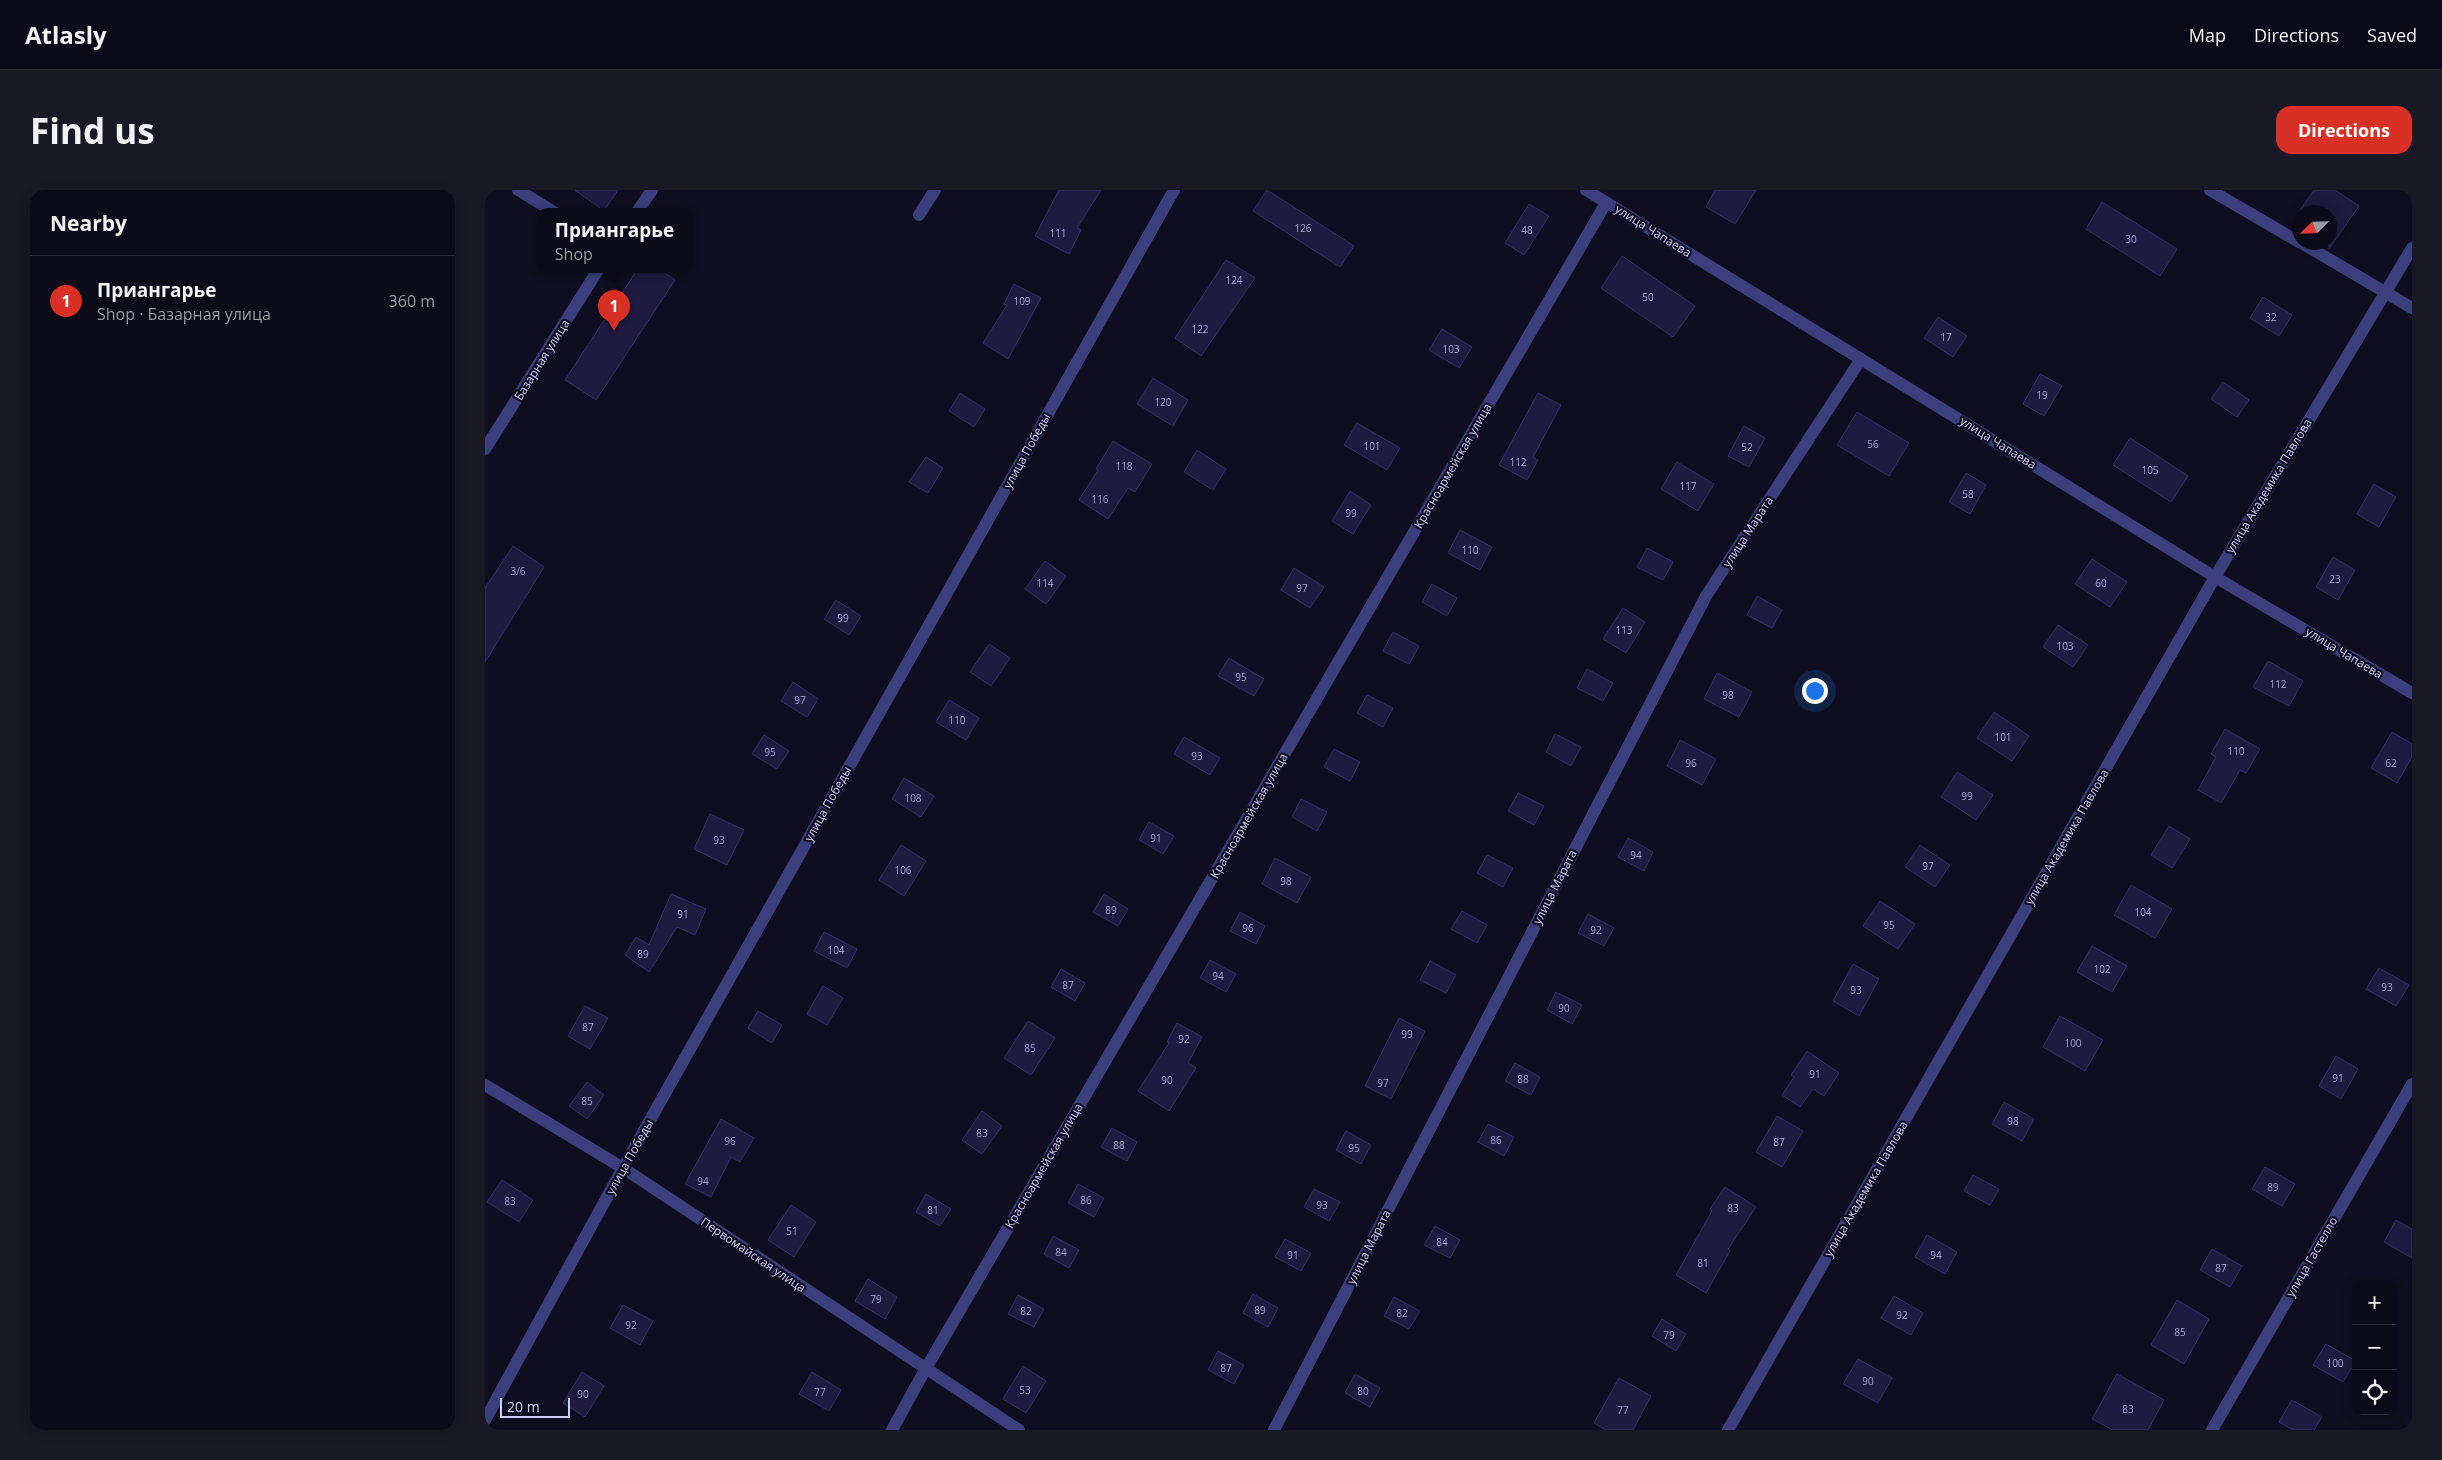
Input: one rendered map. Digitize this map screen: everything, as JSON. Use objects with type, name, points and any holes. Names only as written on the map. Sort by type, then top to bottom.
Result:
[{"type":"street","points":[[518,190],[547,208]]},
{"type":"street","points":[[640,208],[652,190]]},
{"type":"street","points":[[919,215],[935,190]]},
{"type":"street","name":"улица Победы","points":[[485,1420],[623,1168],[1174,190]]},
{"type":"street","name":"улица Чапаева","points":[[1586,190],[2215,577],[2412,693]]},
{"type":"street","points":[[2210,190],[2292,237]]},
{"type":"street","name":"Красноармейская улица","points":[[892,1430],[925,1370],[1606,203]]},
{"type":"street","name":"улица Академика Павлова","points":[[1728,1430],[2215,577],[2412,248]]},
{"type":"street","points":[[2313,250],[2412,308]]},
{"type":"street","name":"Базарная улица","points":[[485,449],[597,273]]},
{"type":"street","name":"улица Марата","points":[[1274,1430],[1706,596],[1861,359]]},
{"type":"street","name":"улица Гастелло","points":[[2212,1430],[2412,1084]]},
{"type":"street","name":"Первомайская улица","points":[[485,1085],[623,1168],[925,1370],[1019,1430]]},
{"type":"building","points":[[575,190],[618,190],[606,208],[600,208]]},
{"type":"building","points":[[1059,190],[1101,190],[1077,228],[1081,230],[1069,254],[1035,236]]},
{"type":"building","points":[[1267,190],[1354,246],[1340,267],[1253,211]]},
{"type":"building","points":[[1715,190],[1756,190],[1735,224],[1706,207]]},
{"type":"building","points":[[2314,190],[2335,190],[2359,206],[2337,238],[2337,205],[2304,205]]},
{"type":"building","points":[[2102,202],[2177,249],[2160,276],[2086,229]]},
{"type":"building","points":[[1529,204],[1549,216],[1524,255],[1505,243]]},
{"type":"building","points":[[1622,256],[1695,306],[1673,337],[1601,288]]},
{"type":"building","points":[[1226,260],[1255,278],[1201,356],[1175,338]]},
{"type":"building","points":[[635,273],[664,273],[675,280],[596,400],[565,380]]},
{"type":"building","points":[[1014,284],[1041,298],[1008,359],[983,343],[1007,305],[1004,304]]},
{"type":"building","points":[[2263,297],[2292,315],[2279,336],[2250,318]]},
{"type":"building","points":[[1938,317],[1967,336],[1953,357],[1924,338]]},
{"type":"building","points":[[1442,329],[1472,347],[1459,368],[1429,350]]},
{"type":"building","points":[[2040,374],[2062,386],[2044,416],[2023,404]]},
{"type":"building","points":[[1153,378],[1188,400],[1173,426],[1137,404]]},
{"type":"building","points":[[2223,382],[2249,400],[2237,417],[2211,399]]},
{"type":"building","points":[[960,393],[985,409],[974,427],[949,411]]},
{"type":"building","points":[[1538,393],[1561,405],[1533,457],[1538,460],[1527,480],[1499,465]]},
{"type":"building","points":[[1857,412],[1909,443],[1889,476],[1837,445]]},
{"type":"building","points":[[1357,423],[1400,448],[1387,470],[1344,445]]},
{"type":"building","points":[[1744,426],[1765,438],[1749,467],[1728,456]]},
{"type":"building","points":[[2130,438],[2188,476],[2171,502],[2113,465]]},
{"type":"building","points":[[1113,441],[1152,464],[1135,492],[1128,488],[1108,519],[1079,500]]},
{"type":"building","points":[[1197,450],[1226,469],[1213,490],[1184,472]]},
{"type":"building","points":[[926,457],[943,468],[928,493],[909,482]]},
{"type":"building","points":[[1677,462],[1714,484],[1698,511],[1661,489]]},
{"type":"building","points":[[1966,473],[1986,485],[1970,514],[1949,502]]},
{"type":"building","points":[[2374,484],[2396,497],[2379,527],[2357,514]]},
{"type":"building","points":[[1350,491],[1371,505],[1353,534],[1332,521]]},
{"type":"building","points":[[1460,530],[1492,547],[1480,570],[1448,553]]},
{"type":"building","points":[[513,546],[544,567],[485,662],[485,588]]},
{"type":"building","points":[[1647,548],[1673,562],[1663,580],[1637,567]]},
{"type":"building","points":[[2333,557],[2355,570],[2338,600],[2316,587]]},
{"type":"building","points":[[2092,559],[2127,582],[2110,607],[2075,584]]},
{"type":"building","points":[[1045,561],[1066,576],[1046,604],[1025,589]]},
{"type":"building","points":[[1294,568],[1324,587],[1310,608],[1281,590]]},
{"type":"building","points":[[1432,584],[1457,598],[1447,616],[1422,602]]},
{"type":"building","points":[[1757,596],[1782,610],[1772,628],[1747,615]]},
{"type":"building","points":[[836,600],[861,616],[849,635],[824,619]]},
{"type":"building","points":[[1623,608],[1645,622],[1626,653],[1603,639]]},
{"type":"building","points":[[2058,625],[2088,645],[2073,667],[2043,647]]},
{"type":"building","points":[[1393,632],[1419,646],[1409,664],[1383,651]]},
{"type":"building","points":[[989,644],[1010,658],[991,686],[970,672]]},
{"type":"building","points":[[1229,658],[1264,679],[1254,696],[1218,676]]},
{"type":"building","points":[[2268,661],[2303,681],[2289,706],[2253,687]]},
{"type":"building","points":[[1587,669],[1613,683],[1603,701],[1577,688]]},
{"type":"building","points":[[1717,673],[1752,692],[1739,717],[1704,699]]},
{"type":"building","points":[[793,682],[818,699],[807,717],[781,701]]},
{"type":"building","points":[[1367,695],[1393,708],[1383,727],[1357,713]]},
{"type":"building","points":[[949,700],[979,718],[966,740],[936,722]]},
{"type":"building","points":[[1994,712],[2029,736],[2012,761],[1977,738]]},
{"type":"building","points":[[2225,729],[2260,749],[2246,773],[2240,770],[2221,803],[2198,790],[2216,757],[2211,754]]},
{"type":"building","points":[[2392,732],[2412,744],[2412,757],[2397,783],[2371,768]]},
{"type":"building","points":[[1555,734],[1581,747],[1571,766],[1546,752]]},
{"type":"building","points":[[764,735],[789,751],[777,769],[752,754]]},
{"type":"building","points":[[1184,737],[1220,758],[1210,775],[1174,754]]},
{"type":"building","points":[[1680,740],[1716,759],[1702,785],[1667,766]]},
{"type":"building","points":[[1334,749],[1360,762],[1350,781],[1324,767]]},
{"type":"building","points":[[1957,772],[1993,795],[1976,820],[1941,797]]},
{"type":"building","points":[[904,778],[934,796],[921,817],[892,799]]},
{"type":"building","points":[[1518,793],[1544,806],[1534,825],[1508,811]]},
{"type":"building","points":[[1301,799],[1327,812],[1317,831],[1292,817]]},
{"type":"building","points":[[710,814],[744,830],[727,865],[694,849]]},
{"type":"building","points":[[1149,822],[1174,836],[1163,854],[1139,840]]},
{"type":"building","points":[[2169,826],[2190,839],[2172,868],[2151,855]]},
{"type":"building","points":[[1628,838],[1653,852],[1644,871],[1618,857]]},
{"type":"building","points":[[901,845],[926,861],[904,896],[879,880]]},
{"type":"building","points":[[1920,845],[1950,865],[1935,887],[1905,867]]},
{"type":"building","points":[[1487,855],[1513,868],[1503,887],[1477,873]]},
{"type":"building","points":[[1275,858],[1311,877],[1297,903],[1262,884]]},
{"type":"building","points":[[2131,885],[2172,909],[2155,938],[2114,915]]},
{"type":"building","points":[[671,894],[706,909],[695,935],[677,927],[649,972],[625,955],[636,937],[649,945]]},
{"type":"building","points":[[1104,894],[1128,909],[1118,926],[1093,912]]},
{"type":"building","points":[[1880,901],[1915,924],[1898,949],[1863,926]]},
{"type":"building","points":[[1462,911],[1487,925],[1477,943],[1451,929]]},
{"type":"building","points":[[1240,912],[1265,926],[1256,944],[1230,931]]},
{"type":"building","points":[[1588,914],[1614,928],[1604,946],[1578,933]]},
{"type":"building","points":[[824,932],[857,949],[847,968],[814,951]]},
{"type":"building","points":[[2092,946],[2127,966],[2112,992],[2077,972]]},
{"type":"building","points":[[1210,960],[1236,974],[1226,992],[1200,978]]},
{"type":"building","points":[[1430,961],[1456,975],[1446,993],[1420,980]]},
{"type":"building","points":[[1853,964],[1879,979],[1859,1016],[1833,1001]]},
{"type":"building","points":[[2379,968],[2409,985],[2396,1006],[2366,989]]},
{"type":"building","points":[[1061,969],[1085,983],[1075,1001],[1051,987]]},
{"type":"building","points":[[823,986],[843,998],[827,1025],[807,1014]]},
{"type":"building","points":[[1556,992],[1582,1005],[1572,1024],[1547,1010]]},
{"type":"building","points":[[585,1006],[608,1018],[590,1049],[568,1036]]},
{"type":"building","points":[[758,1011],[782,1025],[772,1043],[748,1028]]},
{"type":"building","points":[[2060,1016],[2103,1040],[2085,1071],[2043,1047]]},
{"type":"building","points":[[1399,1018],[1425,1031],[1391,1099],[1365,1086]]},
{"type":"building","points":[[1028,1021],[1055,1038],[1031,1075],[1004,1058]]},
{"type":"building","points":[[1177,1023],[1202,1037],[1188,1063],[1196,1068],[1169,1111],[1138,1091],[1169,1043],[1167,1042]]},
{"type":"building","points":[[1807,1051],[1839,1073],[1824,1096],[1813,1089],[1800,1107],[1782,1095],[1794,1077],[1791,1075]]},
{"type":"building","points":[[2336,1056],[2358,1069],[2341,1099],[2319,1086]]},
{"type":"building","points":[[1515,1063],[1540,1077],[1531,1095],[1505,1081]]},
{"type":"building","points":[[587,1082],[604,1095],[587,1119],[569,1106]]},
{"type":"building","points":[[2004,1102],[2034,1119],[2022,1141],[1992,1124]]},
{"type":"building","points":[[982,1111],[1002,1126],[982,1154],[962,1140]]},
{"type":"building","points":[[1777,1116],[1803,1131],[1782,1167],[1756,1152]]},
{"type":"building","points":[[721,1119],[754,1138],[740,1162],[731,1157],[711,1197],[685,1184]]},
{"type":"building","points":[[1488,1124],[1514,1137],[1504,1156],[1478,1142]]},
{"type":"building","points":[[1112,1128],[1137,1142],[1127,1161],[1101,1147]]},
{"type":"building","points":[[1346,1131],[1371,1145],[1361,1164],[1336,1150]]},
{"type":"building","points":[[2265,1167],[2295,1184],[2282,1206],[2252,1189]]},
{"type":"building","points":[[1973,1175],[1999,1189],[1990,1205],[1964,1191]]},
{"type":"building","points":[[502,1180],[533,1200],[519,1222],[487,1202]]},
{"type":"building","points":[[1078,1184],[1104,1198],[1094,1217],[1068,1203]]},
{"type":"building","points":[[1725,1187],[1756,1207],[1728,1249],[1730,1251],[1706,1293],[1676,1275],[1712,1211],[1710,1209]]},
{"type":"building","points":[[1314,1189],[1340,1202],[1329,1221],[1304,1207]]},
{"type":"building","points":[[926,1194],[951,1209],[940,1226],[916,1212]]},
{"type":"building","points":[[791,1205],[816,1222],[794,1257],[768,1240]]},
{"type":"building","points":[[2396,1220],[2412,1229],[2412,1258],[2384,1242]]},
{"type":"building","points":[[1435,1226],[1460,1240],[1450,1258],[1424,1245]]},
{"type":"building","points":[[1927,1235],[1957,1252],[1945,1274],[1915,1257]]},
{"type":"building","points":[[1053,1236],[1079,1250],[1069,1268],[1044,1254]]},
{"type":"building","points":[[1285,1239],[1311,1253],[1301,1271],[1275,1257]]},
{"type":"building","points":[[2212,1249],[2242,1266],[2230,1287],[2200,1270]]},
{"type":"building","points":[[868,1279],[897,1297],[885,1319],[855,1301]]},
{"type":"building","points":[[1253,1294],[1278,1308],[1268,1327],[1243,1313]]},
{"type":"building","points":[[1018,1295],[1044,1309],[1034,1327],[1008,1314]]},
{"type":"building","points":[[1894,1296],[1923,1313],[1911,1335],[1881,1318]]},
{"type":"building","points":[[1394,1297],[1420,1311],[1409,1329],[1384,1316]]},
{"type":"building","points":[[2177,1300],[2209,1319],[2184,1364],[2151,1345]]},
{"type":"building","points":[[623,1305],[653,1321],[640,1345],[610,1328]]},
{"type":"building","points":[[1662,1319],[1686,1334],[1676,1351],[1652,1336]]},
{"type":"building","points":[[2326,1344],[2352,1359],[2352,1367],[2343,1382],[2313,1365]]},
{"type":"building","points":[[1218,1351],[1244,1365],[1234,1384],[1208,1370]]},
{"type":"building","points":[[1858,1359],[1892,1378],[1878,1403],[1843,1384]]},
{"type":"building","points":[[1023,1366],[1046,1381],[1026,1413],[1003,1399]]},
{"type":"building","points":[[582,1372],[604,1386],[585,1417],[563,1403]]},
{"type":"building","points":[[812,1372],[841,1390],[829,1411],[799,1394]]},
{"type":"building","points":[[1355,1374],[1380,1388],[1370,1407],[1345,1393]]},
{"type":"building","points":[[2117,1374],[2164,1400],[2148,1430],[2113,1430],[2092,1419]]},
{"type":"building","points":[[1619,1378],[1651,1396],[1633,1430],[1606,1430],[1594,1423]]},
{"type":"building","points":[[2292,1400],[2322,1417],[2314,1430],[2293,1430],[2279,1422]]},
{"type":"place","name":"Приангарье","points":[[614,331]]}]
